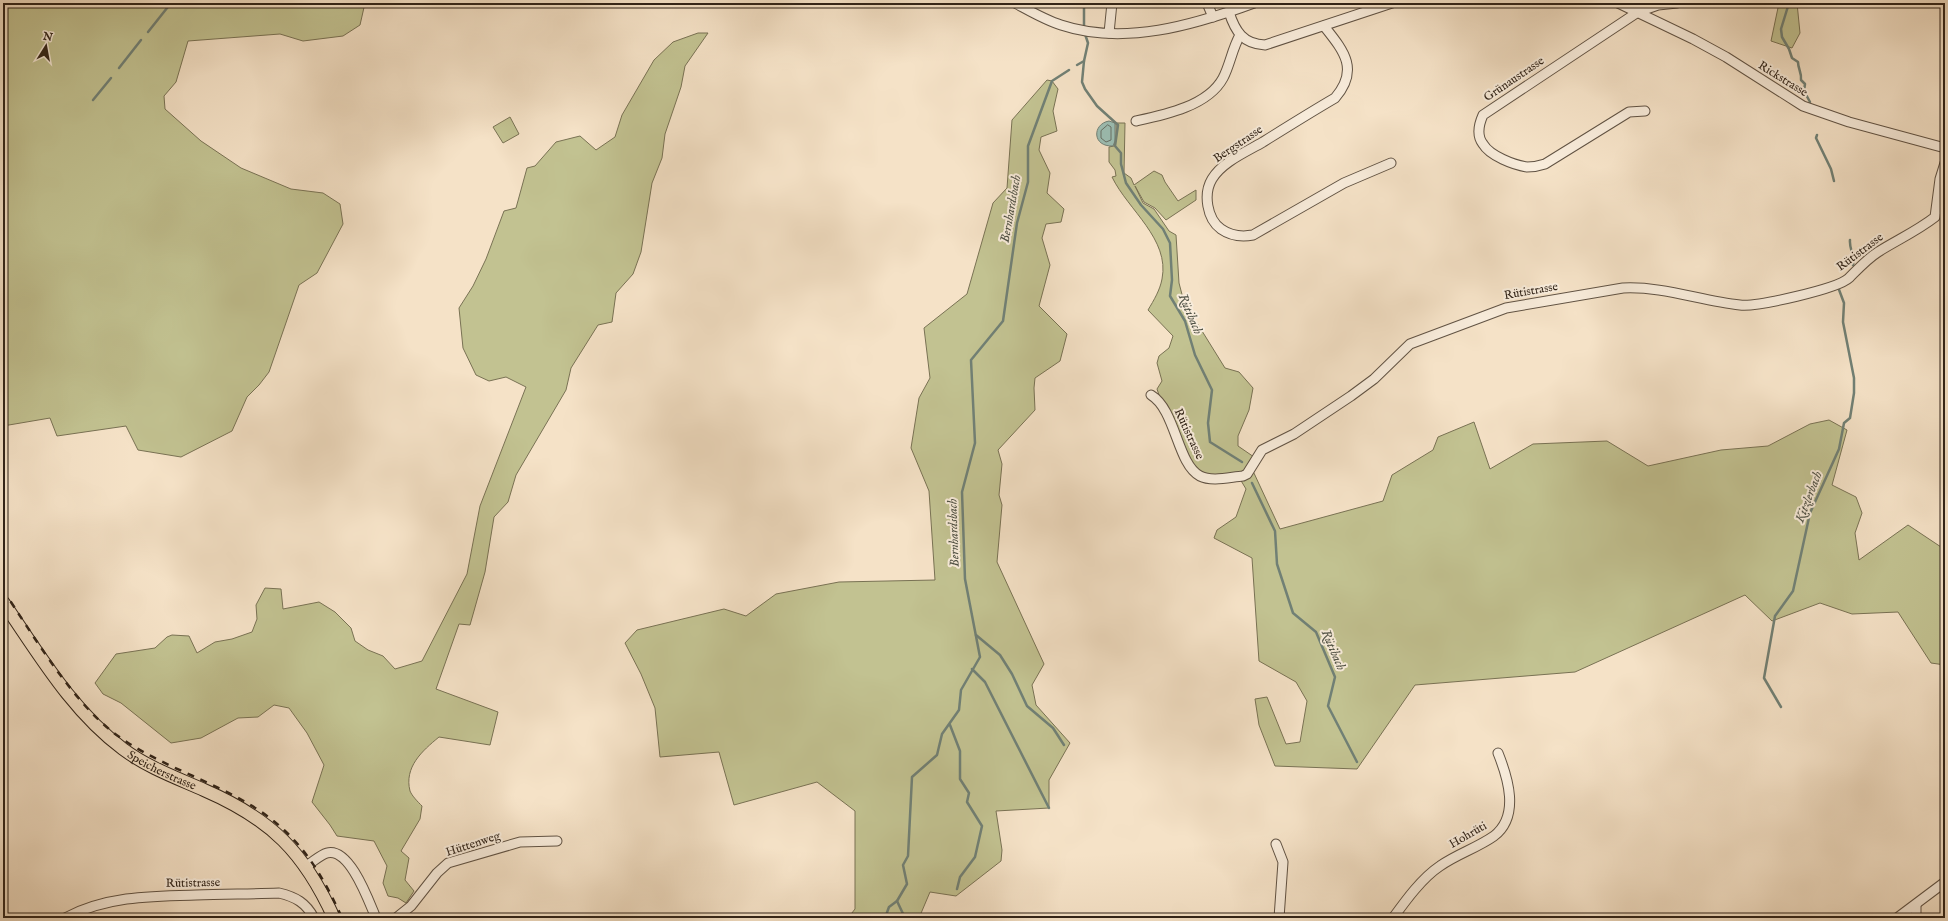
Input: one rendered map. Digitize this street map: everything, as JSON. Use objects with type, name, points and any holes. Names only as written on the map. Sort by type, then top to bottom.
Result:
[{"type":"main road","name":"Speicherstrasse","points":[[3,602],[64,691],[93,724],[110,740],[125,751],[154,768],[229,801],[257,817],[282,838],[306,866],[316,882],[334,918]]},
{"type":"street","points":[[1015,3],[1050,21],[1076,29],[1109,33],[1129,33],[1174,27],[1213,17],[1254,3]]},
{"type":"street","points":[[1109,33],[1112,3]]},
{"type":"street","points":[[1208,3],[1213,17]]},
{"type":"street","points":[[1229,12],[1234,26],[1240,35],[1252,43],[1265,45],[1392,3]]},
{"type":"street","name":"Rickstrasse","points":[[1618,3],[1726,57],[1803,106],[1849,122],[1945,148]]},
{"type":"street","name":"Grünaustrasse","points":[[1645,111],[1629,112],[1546,164],[1535,167],[1518,165],[1492,152],[1483,145],[1479,134],[1479,123],[1483,114],[1493,107],[1638,12],[1658,6],[1677,3]]},
{"type":"street","name":"Bergstrasse","points":[[1324,26],[1345,53],[1347,66],[1346,79],[1343,88],[1335,98],[1237,158],[1217,172],[1212,179],[1207,193],[1210,213],[1221,229],[1243,237],[1253,235],[1344,183],[1391,163]]},
{"type":"street","points":[[1136,121],[1168,114],[1209,94],[1222,80],[1240,35]]},
{"type":"street","name":"Rütistrasse","points":[[1151,395],[1162,404],[1187,461],[1200,476],[1212,478],[1243,476],[1247,474],[1262,450],[1294,434],[1351,396],[1374,379],[1410,344],[1498,310],[1613,289],[1636,287],[1684,293],[1740,305],[1754,305],[1823,289],[1848,279],[1851,274],[1874,254],[1921,228],[1935,217],[1940,179],[1945,163]]},
{"type":"street","name":"Hohrüti","points":[[1393,918],[1432,871],[1493,836],[1506,821],[1510,795],[1508,777],[1498,753]]},
{"type":"street","name":"Hüttenweg","points":[[396,918],[411,906],[437,873],[448,863],[520,842],[557,841]]},
{"type":"street","points":[[1276,844],[1283,862],[1279,918]]},
{"type":"street","points":[[306,866],[327,853],[337,854],[344,858],[354,871],[376,918]]},
{"type":"street","points":[[1897,918],[1945,882]]},
{"type":"street","name":"Rütistrasse","points":[[65,918],[105,903],[145,896],[279,893],[292,896],[301,901],[308,907],[314,918]]},
{"type":"street","points":[[1916,905],[1916,918]]},
{"type":"green space","points":[[3,3],[365,3],[360,25],[343,36],[303,41],[280,34],[188,41],[176,82],[164,96],[165,109],[201,141],[241,168],[291,189],[323,193],[340,204],[343,224],[317,273],[299,285],[269,372],[247,397],[232,431],[181,457],[138,450],[126,426],[57,436],[50,418],[3,426]]},
{"type":"green space","points":[[1779,3],[1797,3],[1800,33],[1792,48],[1771,41]]},
{"type":"green space","points":[[698,33],[708,33],[685,66],[681,87],[665,134],[662,158],[652,183],[641,252],[633,274],[616,293],[612,322],[598,325],[571,368],[566,390],[516,475],[508,502],[494,517],[485,572],[470,625],[459,624],[436,689],[498,712],[490,745],[439,737],[426,748],[412,767],[409,782],[410,791],[422,806],[420,819],[401,851],[409,858],[405,880],[414,891],[406,903],[398,898],[388,896],[383,883],[387,866],[374,841],[337,836],[312,802],[324,765],[307,733],[289,708],[274,705],[258,717],[238,718],[201,738],[171,743],[121,703],[103,694],[95,683],[116,654],[155,648],[167,637],[172,635],[189,636],[197,653],[215,642],[232,639],[252,632],[257,619],[256,605],[265,588],[281,589],[283,609],[319,602],[335,612],[351,628],[355,641],[368,650],[383,656],[395,669],[422,661],[467,574],[480,506],[526,387],[506,377],[489,381],[476,375],[463,348],[459,308],[473,286],[486,259],[504,211],[516,208],[527,168],[535,166],[556,142],[580,136],[596,150],[615,137],[622,115],[654,60],[673,42]]},
{"type":"green space","points":[[1047,80],[1052,81],[1058,89],[1053,111],[1057,131],[1041,137],[1039,150],[1050,173],[1047,193],[1064,209],[1061,222],[1046,224],[1042,238],[1050,265],[1039,306],[1067,334],[1060,361],[1035,378],[1035,410],[998,450],[1002,464],[999,495],[1002,505],[997,562],[1044,664],[1032,685],[1036,705],[1070,743],[1049,780],[1049,808],[996,811],[1002,850],[1001,861],[956,896],[930,892],[919,918],[848,918],[855,909],[855,811],[817,782],[734,805],[719,752],[660,757],[655,708],[641,674],[625,643],[637,630],[724,609],[746,616],[776,594],[839,582],[935,580],[929,491],[911,448],[919,398],[930,378],[924,328],[967,294],[993,203],[1007,188],[1012,120]]},
{"type":"green space","points":[[510,117],[519,134],[503,143],[493,127]]},
{"type":"green space","points":[[1116,123],[1125,123],[1124,173],[1131,178],[1134,185],[1154,171],[1162,175],[1178,201],[1196,190],[1196,200],[1166,220],[1155,208],[1144,202],[1135,186],[1143,203],[1154,209],[1169,231],[1176,235],[1179,283],[1184,302],[1225,368],[1239,372],[1253,388],[1249,410],[1238,436],[1238,446],[1254,457],[1246,470],[1240,473],[1208,475],[1195,469],[1160,398],[1157,389],[1162,381],[1157,363],[1159,356],[1169,348],[1173,336],[1148,310],[1160,287],[1163,264],[1160,251],[1154,238],[1112,177],[1116,176],[1115,170],[1109,162],[1109,147],[1114,146],[1116,141]]},
{"type":"green space","points":[[1829,420],[1847,430],[1832,485],[1856,497],[1862,513],[1855,533],[1859,560],[1908,525],[1941,547],[1945,541],[1945,665],[1931,663],[1898,612],[1852,614],[1820,603],[1772,621],[1745,595],[1575,672],[1415,685],[1357,769],[1275,766],[1259,725],[1255,699],[1267,697],[1286,744],[1300,742],[1307,701],[1296,682],[1259,661],[1252,558],[1214,538],[1217,530],[1236,517],[1246,489],[1240,479],[1253,471],[1280,529],[1383,501],[1392,475],[1433,450],[1438,437],[1474,422],[1490,469],[1533,444],[1607,441],[1648,466],[1721,450],[1768,446],[1810,424]]},
{"type":"water","points":[[1109,121],[1115,123],[1115,141],[1113,146],[1101,143],[1097,135],[1097,130],[1100,126]]},
{"type":"waterway","points":[[148,32],[171,3]]},
{"type":"waterway","name":"Bernhardsbach","points":[[1084,3],[1084,29]]},
{"type":"waterway","name":"Kitzlerbach","points":[[1789,3],[1781,29],[1782,37],[1792,58],[1798,62],[1801,80],[1805,84],[1804,91],[1810,102]]},
{"type":"waterway","name":"Bernhardsbach","points":[[1077,65],[1084,61],[1088,43],[1085,34]]},
{"type":"waterway","points":[[119,68],[141,40]]},
{"type":"waterway","name":"Rütibach","points":[[1084,61],[1082,82],[1085,89],[1097,106],[1118,125],[1115,146],[1121,153],[1121,164],[1126,183],[1141,205],[1163,229],[1170,243],[1172,280],[1170,296],[1185,321],[1195,355],[1212,390],[1208,423],[1210,442],[1242,462]]},
{"type":"waterway","name":"Bernhardsbach","points":[[885,918],[889,907],[897,901],[907,884],[903,865],[908,856],[912,777],[937,755],[942,734],[959,710],[961,690],[980,657],[965,579],[962,492],[975,443],[971,360],[1003,321],[1017,223],[1028,182],[1028,146],[1052,81],[1069,70]]},
{"type":"waterway","points":[[93,100],[111,78]]},
{"type":"waterway","name":"Kitzlerbach","points":[[1817,135],[1816,138],[1831,169],[1834,181]]},
{"type":"waterway","name":"Kitzlerbach","points":[[1850,240],[1853,265]]},
{"type":"waterway","name":"Kitzlerbach","points":[[1781,707],[1764,678],[1775,616],[1793,591],[1810,513],[1839,449],[1844,423],[1850,418],[1854,393],[1854,378],[1843,322],[1844,303],[1838,287]]},
{"type":"waterway","name":"Rütibach","points":[[1252,483],[1275,531],[1277,564],[1293,613],[1316,632],[1335,677],[1328,706],[1357,762]]},
{"type":"waterway","points":[[976,635],[1000,655],[1012,674],[1027,706],[1053,728],[1064,745]]},
{"type":"waterway","points":[[972,669],[985,682],[1049,808]]},
{"type":"waterway","points":[[950,725],[960,751],[960,779],[969,793],[967,802],[982,826],[975,857],[960,877],[957,889]]},
{"type":"waterway","points":[[897,901],[905,918]]},
{"type":"railway","points":[[3,590],[40,647],[68,686],[98,720],[114,733],[156,759],[245,801],[284,830],[294,840],[318,871],[342,918]]}]
